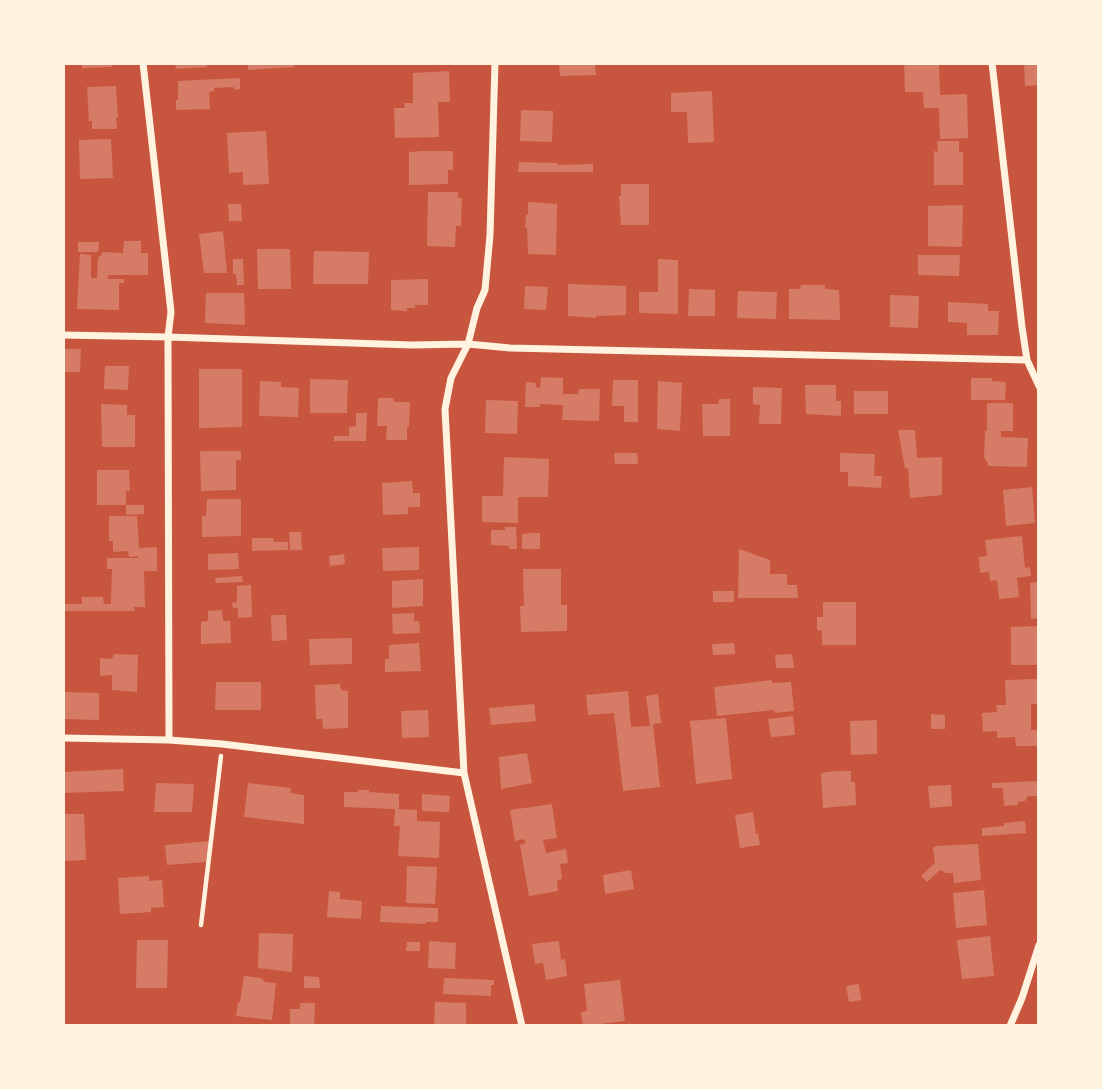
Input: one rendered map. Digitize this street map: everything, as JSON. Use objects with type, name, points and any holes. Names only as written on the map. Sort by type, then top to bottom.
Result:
[{"type":"street","points":[[143,63],[171,312],[169,740]]},
{"type":"street","points":[[495,63],[490,235],[485,290],[477,308],[468,344],[451,378],[445,409],[464,773],[522,1026]]},
{"type":"street","points":[[992,63],[1020,314],[1027,360],[1039,386]]},
{"type":"street","points":[[63,335],[1027,360]]},
{"type":"street","points":[[63,738],[222,744],[464,773]]},
{"type":"street","points":[[1010,1026],[1039,945]]},
{"type":"path","points":[[201,925],[222,744]]},
{"type":"building","points":[[82,63],[111,63],[112,67],[82,68]]},
{"type":"building","points":[[175,63],[207,63],[207,67],[176,69]]},
{"type":"building","points":[[248,63],[294,63],[294,67],[248,70]]},
{"type":"building","points":[[559,63],[595,63],[596,75],[560,76]]},
{"type":"building","points":[[904,63],[939,63],[940,95],[967,94],[968,138],[940,139],[939,108],[924,108],[923,92],[905,92]]},
{"type":"building","points":[[1024,63],[1039,63],[1039,85],[1025,86]]},
{"type":"building","points":[[449,71],[450,102],[438,102],[439,137],[395,138],[394,108],[405,108],[404,103],[413,103],[413,73]]},
{"type":"building","points":[[240,78],[240,89],[214,88],[214,91],[209,92],[210,109],[176,110],[178,81]]},
{"type":"building","points":[[116,86],[117,129],[92,129],[87,87]]},
{"type":"building","points":[[712,91],[714,142],[688,143],[687,112],[671,112],[671,93]]},
{"type":"building","points":[[521,110],[553,111],[552,142],[520,141]]},
{"type":"building","points":[[266,131],[269,184],[243,185],[243,172],[229,173],[227,133]]},
{"type":"building","points":[[111,139],[113,178],[80,179],[79,140]]},
{"type":"building","points":[[937,141],[959,141],[959,152],[963,152],[963,185],[934,185],[934,151],[938,152]]},
{"type":"building","points":[[453,151],[453,170],[448,170],[448,184],[409,185],[409,152]]},
{"type":"building","points":[[519,162],[593,164],[593,172],[518,172]]},
{"type":"building","points":[[621,184],[649,184],[649,225],[621,225]]},
{"type":"building","points":[[428,192],[458,192],[458,198],[462,198],[461,226],[456,226],[455,247],[427,246]]},
{"type":"building","points":[[528,202],[557,204],[556,255],[528,254],[525,228]]},
{"type":"building","points":[[228,204],[241,204],[242,221],[229,221]]},
{"type":"building","points":[[963,205],[962,247],[928,246],[928,206]]},
{"type":"building","points":[[223,231],[227,273],[204,273],[199,234]]},
{"type":"building","points":[[124,241],[141,241],[141,253],[148,253],[148,275],[108,275],[108,279],[124,279],[124,283],[119,283],[119,310],[77,309],[80,254],[91,255],[91,278],[97,278],[98,258],[102,252],[123,253]]},
{"type":"building","points":[[78,242],[99,242],[98,252],[78,252]]},
{"type":"building","points":[[257,249],[290,249],[291,289],[258,289]]},
{"type":"building","points":[[314,251],[369,252],[368,284],[313,284]]},
{"type":"building","points":[[918,255],[960,255],[959,276],[918,275]]},
{"type":"building","points":[[233,259],[243,259],[244,285],[237,285],[236,274],[233,274]]},
{"type":"building","points":[[658,259],[678,260],[678,314],[639,313],[639,292],[658,292]]},
{"type":"building","points":[[428,279],[428,305],[415,305],[415,308],[407,308],[407,311],[391,310],[391,280]]},
{"type":"building","points":[[568,284],[626,286],[626,315],[596,318],[568,316]]},
{"type":"building","points":[[801,285],[825,285],[825,289],[839,290],[840,320],[789,319],[789,289],[800,289]]},
{"type":"building","points":[[525,286],[548,287],[546,310],[524,309]]},
{"type":"building","points":[[689,289],[715,290],[715,316],[688,316]]},
{"type":"building","points":[[738,291],[777,292],[776,319],[737,318]]},
{"type":"building","points":[[206,293],[244,293],[245,325],[205,323]]},
{"type":"building","points":[[890,295],[919,296],[918,328],[890,327]]},
{"type":"building","points":[[948,302],[988,304],[988,311],[999,311],[998,335],[967,335],[967,323],[948,322]]},
{"type":"building","points":[[65,349],[81,349],[80,372],[65,372]]},
{"type":"building","points":[[105,366],[129,366],[128,390],[104,389]]},
{"type":"building","points":[[199,369],[242,369],[242,427],[199,428]]},
{"type":"building","points":[[541,377],[563,378],[563,394],[578,394],[579,389],[600,389],[599,421],[562,420],[563,405],[540,404],[540,407],[525,407],[526,382],[536,383],[536,387],[540,388]]},
{"type":"building","points":[[971,378],[992,378],[992,381],[1006,382],[1005,400],[971,400]]},
{"type":"building","points":[[310,379],[348,380],[347,413],[310,413]]},
{"type":"building","points":[[613,380],[638,380],[638,422],[624,422],[624,406],[612,406]]},
{"type":"building","points":[[260,381],[281,382],[281,387],[299,388],[298,417],[259,416]]},
{"type":"building","points":[[658,381],[682,383],[680,431],[657,429]]},
{"type":"building","points":[[805,385],[836,385],[836,401],[841,401],[841,416],[806,414]]},
{"type":"building","points":[[753,387],[782,388],[781,424],[759,424],[760,405],[753,404]]},
{"type":"building","points":[[854,391],[888,391],[888,414],[854,414]]},
{"type":"building","points":[[378,398],[410,402],[407,440],[386,440],[387,426],[377,426]]},
{"type":"building","points":[[719,399],[730,399],[730,436],[703,436],[702,404],[718,404]]},
{"type":"building","points":[[486,400],[518,401],[517,434],[485,433]]},
{"type":"building","points":[[987,403],[1013,403],[1013,431],[1001,431],[1001,437],[1028,438],[1027,467],[989,466],[984,457]]},
{"type":"building","points":[[101,404],[127,405],[127,415],[135,415],[135,447],[102,447]]},
{"type":"building","points":[[356,413],[367,413],[366,441],[334,441],[334,436],[349,436],[349,427],[356,426]]},
{"type":"building","points":[[898,430],[915,430],[917,458],[942,457],[942,495],[910,498],[908,468],[905,468]]},
{"type":"building","points":[[200,451],[241,451],[241,460],[236,460],[236,490],[201,491]]},
{"type":"building","points":[[614,453],[637,453],[638,464],[615,464]]},
{"type":"building","points":[[840,453],[875,454],[874,476],[882,476],[881,488],[848,486],[848,472],[840,472]]},
{"type":"building","points":[[504,457],[549,459],[548,497],[518,497],[518,523],[482,522],[482,496],[503,496]]},
{"type":"building","points":[[97,470],[129,470],[130,491],[126,491],[126,505],[97,505]]},
{"type":"building","points":[[412,481],[413,493],[420,493],[420,507],[408,507],[408,514],[383,515],[382,483]]},
{"type":"building","points":[[1032,487],[1035,523],[1006,526],[1003,490]]},
{"type":"building","points":[[207,499],[241,499],[241,536],[202,537],[202,516],[206,516]]},
{"type":"building","points":[[126,505],[144,505],[144,514],[126,515]]},
{"type":"building","points":[[109,516],[137,516],[139,548],[157,547],[157,571],[144,571],[145,607],[134,607],[135,611],[63,611],[63,604],[82,604],[82,597],[103,597],[104,604],[111,604],[112,569],[107,569],[107,558],[138,558],[129,557],[128,551],[113,552],[113,541],[109,541]]},
{"type":"building","points":[[505,527],[516,527],[517,549],[491,545],[491,530],[505,530]]},
{"type":"building","points":[[289,532],[301,532],[302,550],[290,550]]},
{"type":"building","points":[[540,533],[540,549],[522,549],[522,534]]},
{"type":"building","points":[[1022,536],[1025,568],[1030,567],[1031,576],[1017,578],[1019,597],[999,599],[997,580],[990,581],[989,572],[980,573],[979,557],[987,556],[985,540]]},
{"type":"building","points":[[252,538],[273,538],[274,542],[288,542],[288,550],[252,551]]},
{"type":"building","points":[[419,547],[419,570],[383,571],[382,548]]},
{"type":"building","points":[[739,549],[770,560],[770,574],[787,574],[787,585],[797,585],[798,598],[738,598]]},
{"type":"building","points":[[238,553],[239,569],[208,570],[208,554]]},
{"type":"building","points":[[344,554],[345,564],[330,566],[329,556]]},
{"type":"building","points":[[523,569],[561,569],[561,605],[567,605],[567,631],[521,632],[520,606],[524,606]]},
{"type":"building","points":[[242,576],[243,582],[216,583],[215,578]]},
{"type":"building","points":[[423,579],[423,606],[392,608],[392,581]]},
{"type":"building","points":[[1039,582],[1039,618],[1031,619],[1030,583]]},
{"type":"building","points":[[251,585],[252,617],[238,618],[238,608],[233,608],[232,603],[237,602],[237,586]]},
{"type":"building","points":[[713,591],[734,591],[734,602],[713,602]]},
{"type":"building","points":[[823,602],[856,602],[856,645],[822,645],[822,631],[817,630],[817,617],[823,617]]},
{"type":"building","points":[[222,610],[223,621],[230,621],[231,643],[201,644],[201,622],[208,621],[208,611]]},
{"type":"building","points":[[414,613],[414,621],[419,621],[420,633],[393,634],[392,614]]},
{"type":"building","points":[[271,615],[286,615],[287,640],[272,641]]},
{"type":"building","points":[[1039,626],[1039,665],[1011,665],[1011,627]]},
{"type":"building","points":[[352,638],[352,664],[310,665],[309,639]]},
{"type":"building","points":[[419,643],[421,671],[385,672],[389,645]]},
{"type":"building","points":[[734,643],[735,654],[713,655],[712,644]]},
{"type":"building","points":[[114,654],[138,655],[137,692],[112,690],[112,675],[100,676],[100,658],[112,659]]},
{"type":"building","points":[[792,654],[794,668],[776,668],[775,655]]},
{"type":"building","points":[[1037,679],[1037,704],[1031,704],[1031,730],[1039,730],[1039,746],[1016,746],[1015,737],[997,738],[997,731],[983,732],[982,713],[997,712],[996,705],[1006,705],[1005,680]]},
{"type":"building","points":[[772,680],[772,683],[791,682],[794,711],[775,713],[774,710],[717,716],[714,687]]},
{"type":"building","points":[[216,682],[261,682],[261,710],[215,710]]},
{"type":"building","points":[[340,684],[341,690],[348,691],[348,728],[323,729],[322,719],[316,719],[315,685]]},
{"type":"building","points":[[628,691],[631,727],[650,726],[646,696],[658,694],[661,723],[653,724],[660,787],[623,791],[614,713],[588,715],[586,695]]},
{"type":"building","points":[[63,692],[99,693],[99,720],[63,719]]},
{"type":"building","points":[[534,704],[536,721],[491,725],[489,708]]},
{"type":"building","points":[[428,710],[429,737],[402,738],[401,711]]},
{"type":"building","points":[[931,714],[945,715],[945,729],[931,729]]},
{"type":"building","points":[[793,716],[795,735],[771,737],[768,719]]},
{"type":"building","points":[[726,718],[732,779],[696,784],[690,721]]},
{"type":"building","points":[[877,720],[877,754],[851,755],[850,721]]},
{"type":"building","points":[[527,753],[532,783],[501,789],[499,757]]},
{"type":"building","points":[[123,769],[124,791],[63,793],[63,772]]},
{"type":"building","points":[[851,771],[851,782],[855,782],[856,805],[823,808],[821,773]]},
{"type":"building","points":[[1039,781],[1039,796],[1028,796],[1025,801],[1018,802],[1018,805],[1004,806],[1003,788],[992,788],[992,783]]},
{"type":"building","points":[[156,783],[194,784],[192,812],[154,812]]},
{"type":"building","points":[[248,783],[291,788],[290,793],[304,795],[304,824],[244,817]]},
{"type":"building","points":[[951,785],[952,806],[930,808],[928,786]]},
{"type":"building","points":[[358,790],[399,794],[399,809],[417,810],[417,821],[440,822],[439,858],[398,856],[400,826],[394,826],[395,809],[344,807],[344,792]]},
{"type":"building","points":[[422,794],[450,796],[449,812],[422,811]]},
{"type":"building","points":[[552,804],[557,838],[543,840],[546,853],[566,849],[568,863],[560,864],[562,879],[557,880],[558,891],[529,896],[520,845],[526,843],[524,839],[515,841],[510,810]]},
{"type":"building","points":[[753,812],[760,845],[740,848],[735,815]]},
{"type":"building","points":[[63,814],[84,814],[86,860],[63,861]]},
{"type":"building","points":[[1025,821],[1026,833],[982,836],[982,828]]},
{"type":"building","points":[[210,841],[207,862],[167,865],[165,845]]},
{"type":"building","points":[[978,844],[981,880],[954,883],[953,873],[940,870],[927,882],[921,876],[935,863],[933,848]]},
{"type":"building","points":[[407,866],[437,867],[435,904],[406,903]]},
{"type":"building","points":[[631,870],[634,889],[605,894],[603,875]]},
{"type":"building","points":[[149,876],[149,881],[162,880],[164,907],[151,908],[151,912],[120,914],[118,878]]},
{"type":"building","points":[[984,890],[987,925],[956,928],[953,893]]},
{"type":"building","points":[[329,891],[340,892],[340,899],[362,901],[361,919],[327,917]]},
{"type":"building","points":[[381,906],[438,908],[438,922],[380,922]]},
{"type":"building","points":[[259,933],[293,934],[292,972],[258,968]]},
{"type":"building","points":[[990,936],[994,976],[962,979],[957,940]]},
{"type":"building","points":[[137,940],[168,940],[167,988],[136,988]]},
{"type":"building","points":[[429,941],[456,943],[455,969],[428,968]]},
{"type":"building","points":[[559,941],[561,960],[565,959],[567,976],[546,980],[543,963],[535,964],[532,944]]},
{"type":"building","points":[[407,942],[420,942],[420,951],[406,951]]},
{"type":"building","points":[[244,976],[276,983],[272,1020],[236,1016]]},
{"type":"building","points":[[304,976],[319,977],[320,988],[304,988]]},
{"type":"building","points":[[444,978],[494,980],[494,985],[491,985],[491,996],[443,994]]},
{"type":"building","points":[[620,980],[625,1021],[583,1026],[581,1012],[587,1011],[584,984]]},
{"type":"building","points":[[859,984],[861,1000],[849,1002],[846,986]]},
{"type":"building","points":[[435,1002],[466,1003],[466,1026],[434,1026]]},
{"type":"building","points":[[300,1003],[315,1003],[314,1026],[290,1026],[290,1009],[300,1009]]}]
